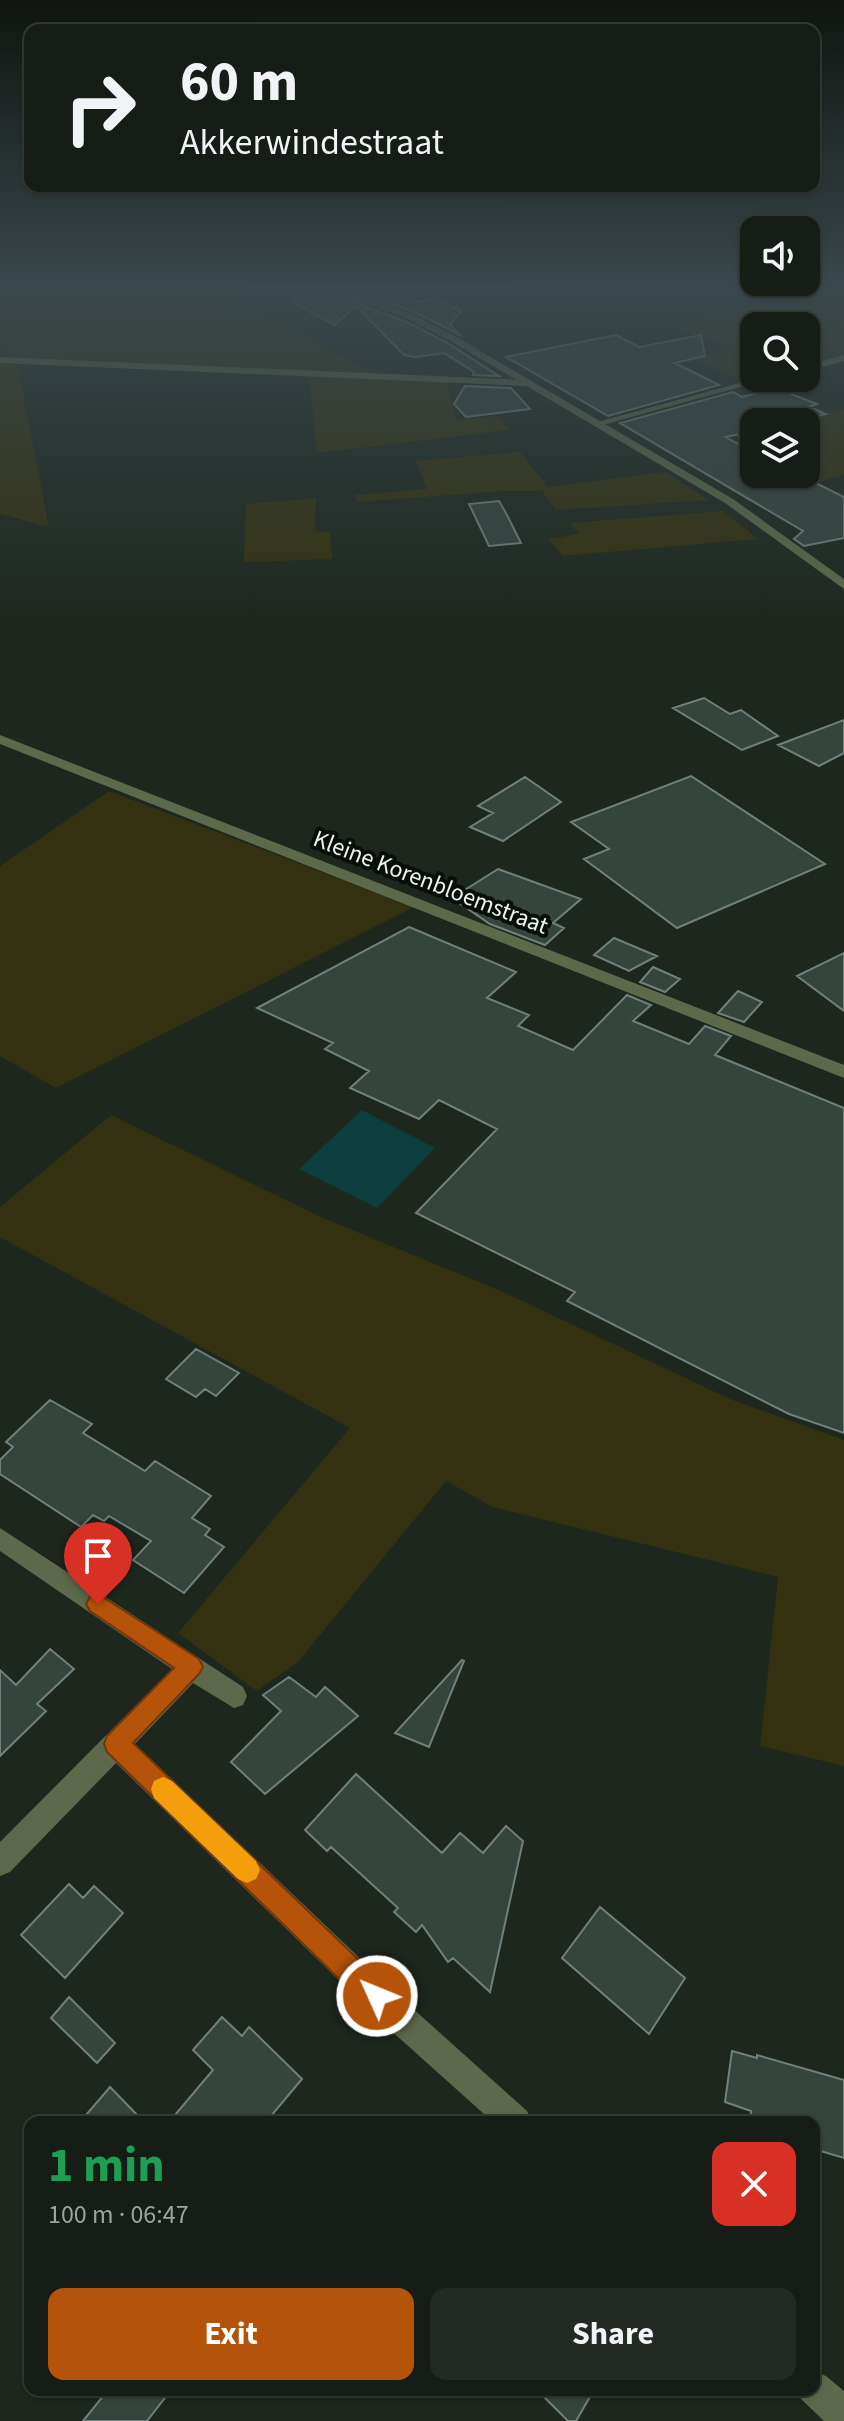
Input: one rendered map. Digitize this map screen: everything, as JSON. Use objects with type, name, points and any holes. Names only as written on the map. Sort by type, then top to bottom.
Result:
[{"type":"street","points":[[553,399],[729,501],[844,585]]},
{"type":"street","points":[[595,424],[689,399]]},
{"type":"street","name":"Kleine Korenbloemstraat","points":[[0,739],[844,1072]]},
{"type":"street","points":[[0,1538],[234,1696]]},
{"type":"street","points":[[0,1862],[191,1667]]},
{"type":"street","points":[[116,1744],[399,2017],[509,2116]]},
{"type":"street","points":[[820,2393],[844,2415]]},
{"type":"shaded area","points":[[0,399],[24,399],[49,527],[0,514]]},
{"type":"shaded area","points":[[311,399],[451,399],[456,420],[498,416],[510,430],[317,453]]},
{"type":"shaded area","points":[[844,409],[844,475],[820,481],[820,415]]},
{"type":"shaded area","points":[[520,452],[548,487],[665,472],[709,500],[556,510],[542,491],[357,502],[355,495],[427,489],[416,461]]},
{"type":"shaded area","points":[[316,498],[315,531],[330,532],[332,559],[244,562],[246,504]]},
{"type":"shaded area","points":[[723,511],[758,539],[563,556],[548,539],[579,534],[571,523]]},
{"type":"shaded area","points":[[109,791],[414,907],[56,1088],[0,1056],[0,866]]},
{"type":"shaded area","points":[[111,1115],[323,1218],[501,1291],[730,1399],[844,1440],[844,1766],[760,1746],[778,1577],[492,1507],[446,1481],[298,1662],[257,1691],[178,1633],[350,1428],[0,1237],[0,1207]]},
{"type":"water","points":[[362,1110],[435,1148],[377,1208],[299,1169]]},
{"type":"building","points":[[457,399],[521,399],[530,409],[466,417],[454,404]]},
{"type":"building","points":[[579,399],[669,399],[608,416]]},
{"type":"building","points":[[708,399],[804,399],[817,404],[809,407],[811,408],[740,408],[740,434],[726,437],[740,445],[740,488],[820,488],[820,485],[844,497],[844,538],[804,546],[794,539],[803,531],[620,423]]},
{"type":"building","points":[[499,501],[521,543],[489,546],[469,504]]},
{"type":"building","points":[[704,698],[730,714],[741,710],[778,736],[742,750],[673,708]]},
{"type":"building","points":[[844,720],[844,753],[819,766],[778,745]]},
{"type":"building","points":[[691,776],[825,864],[677,928],[584,859],[609,849],[571,822]]},
{"type":"building","points":[[525,777],[561,802],[503,841],[470,827],[493,813],[478,806]]},
{"type":"building","points":[[498,869],[581,899],[553,923],[564,928],[545,945],[490,924],[452,898]]},
{"type":"building","points":[[409,927],[516,972],[487,998],[529,1015],[518,1026],[573,1050],[627,995],[651,1005],[633,1021],[689,1044],[705,1026],[731,1036],[715,1055],[844,1108],[844,1433],[789,1414],[567,1301],[575,1292],[416,1213],[497,1129],[439,1100],[419,1119],[350,1088],[369,1071],[325,1049],[333,1043],[257,1008]]},
{"type":"building","points":[[614,938],[657,956],[629,971],[594,955]]},
{"type":"building","points":[[844,953],[844,1011],[797,976]]},
{"type":"building","points":[[653,967],[680,979],[665,992],[640,982]]},
{"type":"building","points":[[738,991],[762,1002],[744,1022],[718,1013]]},
{"type":"building","points":[[196,1349],[239,1373],[216,1396],[205,1389],[196,1397],[166,1379]]},
{"type":"building","points":[[50,1400],[92,1424],[83,1433],[145,1471],[155,1461],[211,1496],[192,1518],[210,1529],[205,1535],[224,1547],[184,1593],[133,1560],[151,1541],[109,1516],[104,1521],[93,1515],[81,1527],[0,1474],[0,1460],[13,1447],[6,1442]]},
{"type":"building","points":[[50,1649],[74,1669],[37,1704],[46,1711],[0,1756],[0,1670],[16,1685]]},
{"type":"building","points":[[462,1660],[429,1747],[395,1733]]},
{"type":"building","points":[[289,1677],[316,1697],[325,1687],[358,1716],[265,1794],[231,1762],[281,1711],[263,1695]]},
{"type":"building","points":[[356,1774],[442,1853],[460,1833],[483,1853],[506,1826],[523,1841],[490,1992],[453,1958],[448,1962],[422,1925],[416,1932],[394,1912],[398,1908],[331,1847],[327,1851],[305,1830]]},
{"type":"building","points":[[69,1884],[83,1898],[94,1886],[123,1913],[65,1978],[21,1935]]},
{"type":"building","points":[[600,1907],[685,1978],[649,2034],[562,1958]]},
{"type":"building","points":[[69,1997],[115,2043],[97,2063],[51,2018]]},
{"type":"building","points":[[222,2017],[242,2036],[249,2027],[302,2079],[271,2116],[174,2116],[213,2070],[193,2050]]},
{"type":"building","points":[[732,2051],[844,2080],[844,2158],[820,2151],[820,2116],[751,2116],[751,2111],[725,2102]]},
{"type":"building","points":[[110,2087],[138,2116],[85,2116]]},
{"type":"building","points":[[103,2396],[166,2396],[147,2421],[83,2421]]},
{"type":"building","points":[[543,2396],[591,2396],[576,2421],[568,2421]]},
{"type":"slow traffic","points":[[163,1789],[247,1870]]},
{"type":"route","points":[[98,1604],[191,1667],[116,1744],[377,1996]]}]
